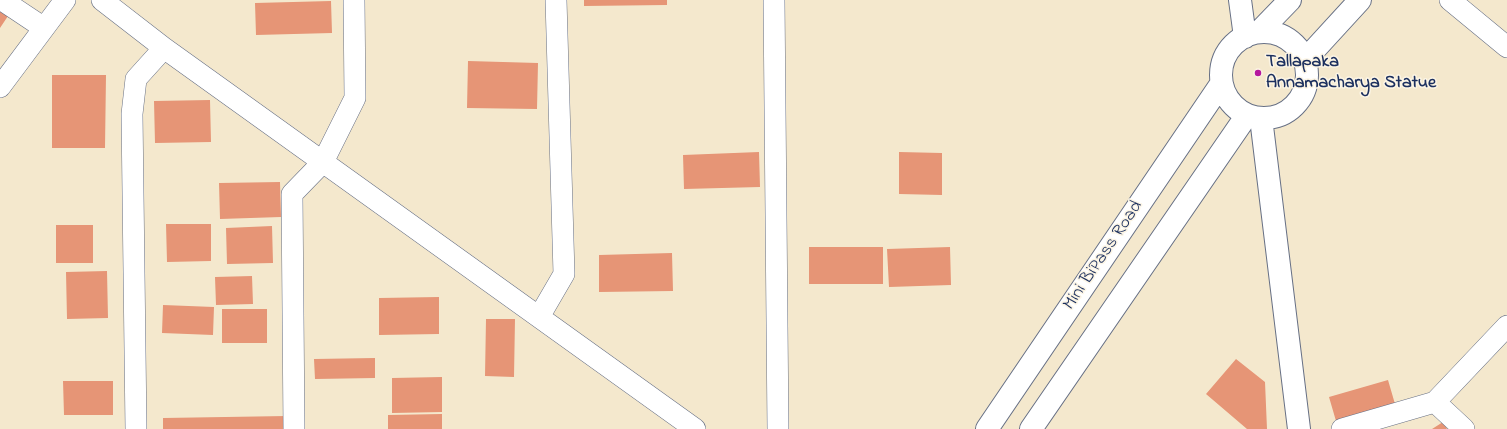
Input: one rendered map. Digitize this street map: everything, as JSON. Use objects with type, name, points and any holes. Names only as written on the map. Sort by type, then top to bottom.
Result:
[{"type":"street","points":[[2,0],[44,28]]},
{"type":"street","points":[[0,87],[65,0]]},
{"type":"street","points":[[102,0],[164,48],[695,429]]},
{"type":"street","points":[[294,429],[292,194],[323,162],[355,98],[354,0]]},
{"type":"street","points":[[539,317],[564,274],[556,0]]},
{"type":"street","points":[[774,0],[778,429]]},
{"type":"street","points":[[1240,0],[1252,34]]},
{"type":"street","points":[[1252,34],[1273,33],[1286,38],[1297,48],[1305,60],[1307,74],[1305,88],[1299,101],[1288,111],[1276,117],[1254,117],[1235,108],[1226,97],[1221,84],[1221,70],[1225,56],[1233,45],[1252,34],[1290,0]]},
{"type":"street","points":[[1305,60],[1360,0]]},
{"type":"street","points":[[1450,0],[1507,47]]},
{"type":"street","points":[[136,429],[132,114],[136,79],[164,48]]},
{"type":"street","name":"Mini BiPass Road","points":[[987,429],[1221,84]]},
{"type":"street","points":[[1031,429],[1254,117]]},
{"type":"street","points":[[1254,117],[1299,429]]},
{"type":"street","points":[[1342,429],[1435,402],[1507,326]]},
{"type":"street","points":[[1435,402],[1464,429]]},
{"type":"building","points":[[584,0],[667,0],[667,5],[584,6]]},
{"type":"building","points":[[331,1],[332,33],[256,35],[255,3]]},
{"type":"building","points":[[0,11],[8,16],[0,28]]},
{"type":"building","points":[[468,61],[538,63],[537,109],[467,108]]},
{"type":"building","points":[[52,75],[106,75],[105,148],[52,148]]},
{"type":"building","points":[[210,100],[211,142],[155,143],[154,101]]},
{"type":"building","points":[[759,152],[760,187],[684,189],[683,155]]},
{"type":"building","points":[[899,152],[942,153],[942,195],[899,194]]},
{"type":"building","points":[[280,182],[281,217],[220,219],[219,183]]},
{"type":"building","points":[[166,224],[211,224],[211,261],[167,262]]},
{"type":"building","points":[[56,225],[93,225],[93,263],[56,263]]},
{"type":"building","points":[[272,226],[273,263],[227,264],[226,228]]},
{"type":"building","points":[[809,247],[883,247],[883,284],[809,284]]},
{"type":"building","points":[[950,247],[951,285],[889,287],[887,249]]},
{"type":"building","points":[[672,253],[673,291],[599,292],[599,255]]},
{"type":"building","points":[[107,271],[108,318],[67,319],[66,272]]},
{"type":"building","points":[[252,276],[253,304],[216,305],[215,277]]},
{"type":"building","points":[[439,297],[439,334],[379,335],[379,298]]},
{"type":"building","points":[[163,305],[214,307],[213,335],[162,333]]},
{"type":"building","points":[[222,309],[267,309],[267,343],[222,343]]},
{"type":"building","points":[[486,319],[515,319],[514,377],[485,376]]},
{"type":"building","points":[[375,358],[375,378],[315,379],[314,359]]},
{"type":"building","points":[[1236,359],[1265,382],[1267,429],[1247,429],[1206,394]]},
{"type":"building","points":[[442,377],[442,412],[392,413],[392,378]]},
{"type":"building","points":[[1388,380],[1395,404],[1336,421],[1329,397]]},
{"type":"building","points":[[63,381],[113,381],[113,415],[64,415]]},
{"type":"building","points":[[442,414],[442,429],[388,429],[388,415]]},
{"type":"building","points":[[287,416],[287,429],[163,429],[163,418]]},
{"type":"building","points":[[1443,422],[1447,429],[1432,429]]},
{"type":"place","name":"Tallapaka Annamacharya Statue","points":[[1258,73]]}]
